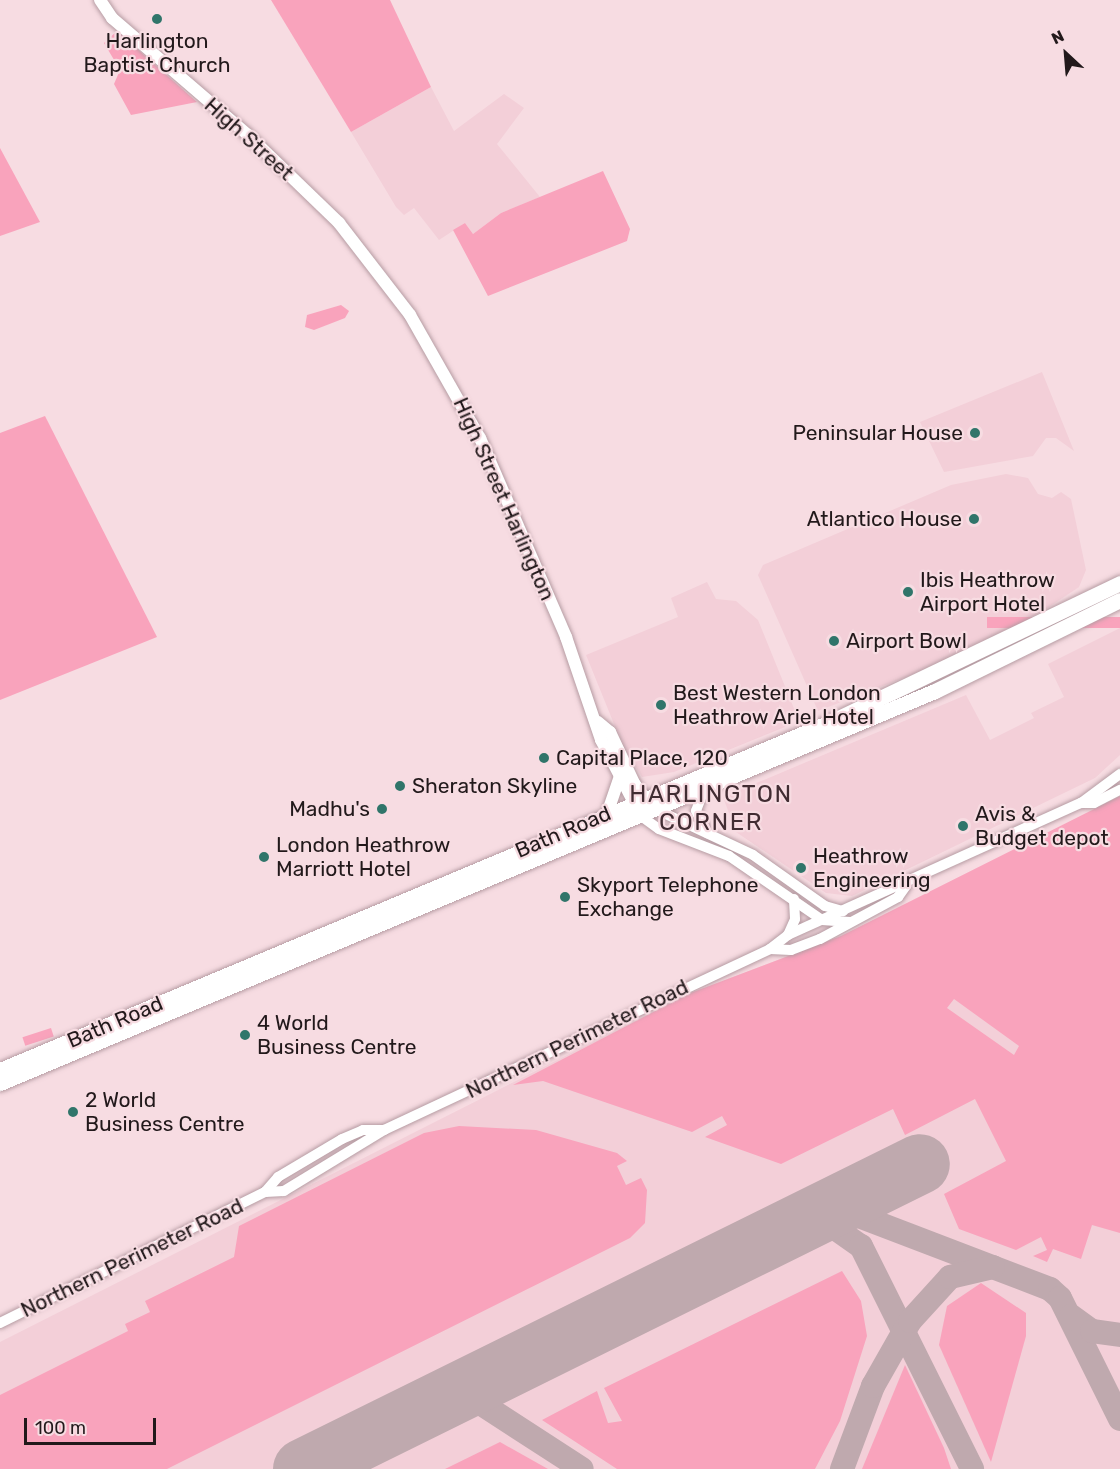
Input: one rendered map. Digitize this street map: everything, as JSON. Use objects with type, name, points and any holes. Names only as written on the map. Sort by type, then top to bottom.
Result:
[{"type":"highway","name":"Bath Road","points":[[0,1083],[893,694],[1120,583]]},
{"type":"highway","name":"Bath Road","points":[[0,1070],[607,814],[639,806],[656,809],[704,789],[935,691],[1120,600]]},
{"type":"main road","name":"High Street","points":[[100,0],[112,18],[248,135],[339,223],[390,285]]},
{"type":"main road","name":"High Street Harlington","points":[[390,285],[480,438],[620,776],[639,806]]},
{"type":"main road","name":"High Street Harlington","points":[[598,722],[610,732],[639,806]]},
{"type":"main road","points":[[607,814],[620,776]]},
{"type":"street","name":"Northern Perimeter Road","points":[[0,1323],[265,1192],[300,1184],[384,1130],[770,949],[788,935],[822,921],[892,886],[906,886],[1081,803],[1120,774]]},
{"type":"street","points":[[704,789],[696,811],[707,833]]},
{"type":"street","name":"Northern Perimeter Road","points":[[1081,803],[1094,803],[1120,790]]},
{"type":"street","points":[[639,806],[659,829],[729,856],[794,899],[822,921],[850,922]]},
{"type":"street","points":[[656,809],[753,855],[811,895],[843,911]]},
{"type":"street","name":"Northern Perimeter Road","points":[[770,949],[791,950],[820,939],[898,897],[906,886]]},
{"type":"street","points":[[811,895],[822,921],[820,939]]},
{"type":"street","points":[[788,935],[795,919],[794,899]]},
{"type":"street","name":"Northern Perimeter Road","points":[[265,1192],[278,1177],[342,1139],[363,1130],[384,1130]]},
{"type":"shaded area","points":[[271,0],[390,0],[431,87],[351,132]]},
{"type":"shaded area","points":[[117,31],[197,102],[131,115],[114,84],[120,70],[104,43]]},
{"type":"shaded area","points":[[431,87],[454,131],[504,94],[524,108],[497,144],[540,197],[501,213],[473,234],[465,223],[439,240],[414,208],[404,215],[396,207],[351,132]]},
{"type":"shaded area","points":[[0,148],[40,222],[0,236]]},
{"type":"shaded area","points":[[603,171],[630,229],[627,241],[488,296],[453,230],[465,223],[473,234],[501,213]]},
{"type":"shaded area","points":[[341,305],[349,311],[345,318],[314,330],[305,327],[307,315]]},
{"type":"shaded area","points":[[1042,372],[1074,451],[1056,438],[1046,438],[1033,456],[944,472],[920,422]]},
{"type":"shaded area","points":[[45,416],[157,637],[0,700],[0,433]]},
{"type":"shaded area","points":[[1006,474],[1028,478],[1038,494],[1052,498],[1061,492],[1071,499],[1086,570],[1079,587],[1043,611],[929,668],[818,711],[758,575],[763,565],[951,485]]},
{"type":"shaded area","points":[[707,582],[716,599],[736,601],[758,620],[795,711],[785,727],[674,772],[642,777],[623,746],[586,655],[678,617],[671,598]]},
{"type":"shaded area","points":[[987,617],[1120,617],[1120,628],[987,628]]},
{"type":"shaded area","points":[[1120,628],[1120,755],[1095,778],[852,896],[826,893],[736,832],[723,797],[966,695],[990,740],[1034,718],[1031,713],[1064,697],[1048,664]]},
{"type":"shaded area","points":[[1120,796],[1120,1233],[1092,1225],[1081,1259],[1053,1249],[1047,1262],[1033,1256],[1047,1250],[1041,1237],[1016,1250],[959,1229],[944,1194],[1006,1161],[975,1099],[905,1135],[893,1109],[781,1164],[705,1137],[727,1125],[722,1116],[692,1132],[543,1081],[513,1085],[688,994],[841,936]],"holes":[[[954,999],[1019,1046],[1014,1055],[947,1008]]]},
{"type":"shaded area","points":[[1120,800],[1120,1469],[0,1469],[0,1342],[688,994],[841,936]]},
{"type":"shaded area","points":[[51,1028],[54,1037],[25,1046],[22,1037]]},
{"type":"shaded area","points":[[459,1126],[536,1130],[617,1153],[627,1161],[617,1166],[626,1185],[641,1178],[647,1190],[645,1223],[630,1238],[167,1469],[0,1469],[0,1395],[128,1331],[125,1324],[150,1312],[145,1301],[234,1257],[239,1226],[424,1133]]},
{"type":"shaded area","points":[[842,1271],[861,1301],[867,1336],[840,1421],[815,1469],[617,1469],[542,1420],[597,1391],[608,1423],[622,1421],[604,1388]]},
{"type":"shaded area","points":[[981,1283],[1026,1313],[1026,1336],[991,1462],[939,1345],[947,1306]]},
{"type":"shaded area","points":[[905,1365],[944,1448],[951,1469],[862,1469]]},
{"type":"shaded area","points":[[500,1442],[548,1469],[445,1469]]},
{"type":"taxiway","points":[[817,1215],[851,1213],[1050,1289],[1060,1298],[1120,1419]]},
{"type":"taxiway","points":[[796,1225],[829,1224],[861,1246],[972,1469]]},
{"type":"taxiway","points":[[842,1469],[873,1386],[910,1321],[950,1277],[993,1267]]},
{"type":"taxiway","points":[[1071,1316],[1092,1331],[1120,1335]]},
{"type":"taxiway","points":[[438,1402],[480,1403],[582,1469]]},
{"type":"runway","points":[[303,1469],[920,1164]]},
{"type":"place","name":"Harlington Baptist Church","points":[[157,19]]},
{"type":"place","name":"Peninsular House","points":[[975,433]]},
{"type":"place","name":"Atlantico House","points":[[974,519]]},
{"type":"place","name":"Ibis Heathrow Airport Hotel","points":[[908,592]]},
{"type":"place","name":"Airport Bowl","points":[[834,641]]},
{"type":"place","name":"Best Western London Heathrow Ariel Hotel","points":[[661,705]]},
{"type":"place","name":"Capital Place, 120","points":[[544,758]]},
{"type":"place","name":"Sheraton Skyline","points":[[400,786]]},
{"type":"place","name":"Madhu's","points":[[382,809]]},
{"type":"place","name":"Avis & Budget depot","points":[[963,826]]},
{"type":"place","name":"London Heathrow Marriott Hotel","points":[[264,857]]},
{"type":"place","name":"Heathrow Engineering","points":[[801,868]]},
{"type":"place","name":"Skyport Telephone Exchange","points":[[565,897]]},
{"type":"place","name":"4 World Business Centre","points":[[245,1035]]},
{"type":"place","name":"2 World Business Centre","points":[[73,1112]]},
{"type":"district","name":"HARLINGTON CORNER","points":[[711,809]]}]
